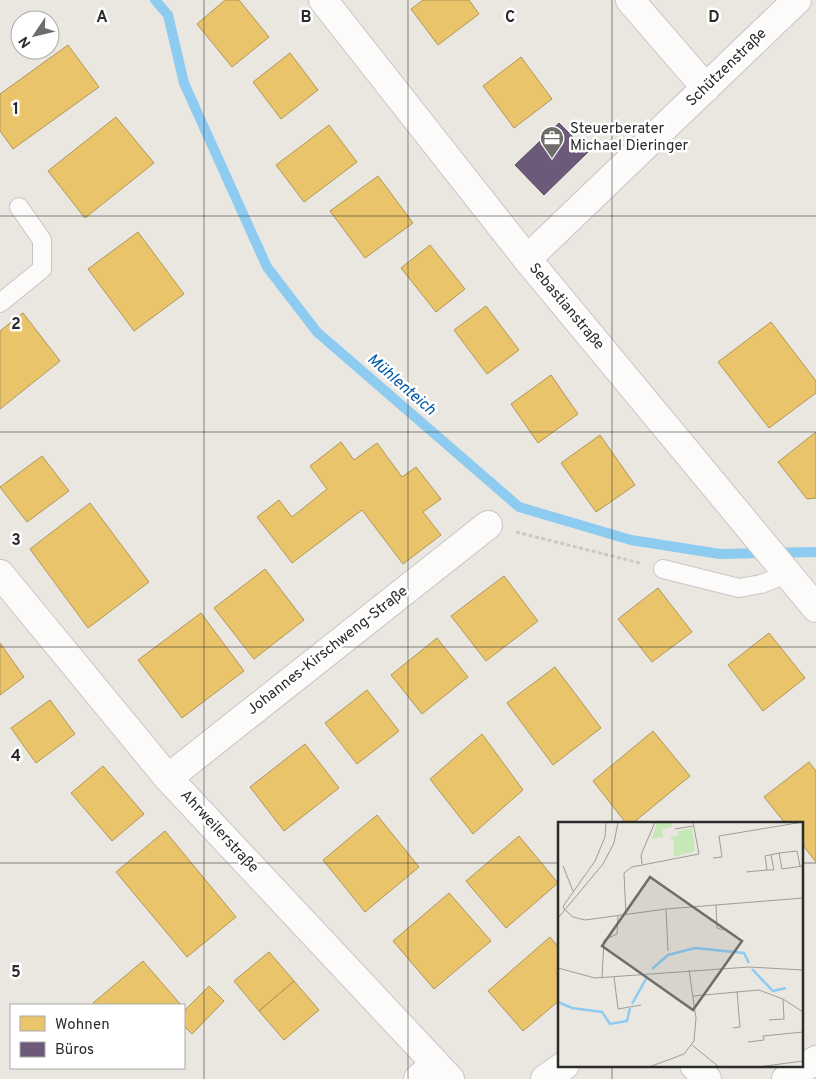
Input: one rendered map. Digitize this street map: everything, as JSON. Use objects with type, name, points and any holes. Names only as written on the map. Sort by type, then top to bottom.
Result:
[{"type":"street","name":"Sebastianstraße","points":[[323,0],[527,259],[816,608]]},
{"type":"street","points":[[630,0],[706,88]]},
{"type":"street","name":"Schützenstraße","points":[[527,259],[797,0]]},
{"type":"street","name":"Johannes-Kirschweng-Straße","points":[[168,778],[488,525]]},
{"type":"street","name":"Ahrweilerstraße","points":[[0,574],[168,778],[435,1074]]},
{"type":"street","points":[[786,1079],[816,1060]]},
{"type":"street","points":[[545,1079],[564,1066]]},
{"type":"street","points":[[695,1066],[707,1079]]},
{"type":"lane","points":[[0,303],[42,269],[42,240],[19,207]]},
{"type":"lane","points":[[663,569],[739,588],[761,584],[783,569]]},
{"type":"path","points":[[488,525],[663,569]]},
{"type":"building: Wohnen","points":[[225,0],[239,0],[269,37],[232,67],[197,24]]},
{"type":"building: Wohnen","points":[[423,0],[469,0],[479,14],[438,45],[411,9]]},
{"type":"building: Wohnen","points":[[68,45],[99,87],[13,149],[0,131],[0,94],[47,60],[60,60],[60,51]]},
{"type":"building: Wohnen","points":[[290,53],[318,90],[281,119],[253,82]]},
{"type":"building: Wohnen","points":[[521,57],[552,99],[514,128],[483,86]]},
{"type":"building: Wohnen","points":[[116,117],[154,163],[85,218],[48,171]]},
{"type":"building: Wohnen","points":[[329,125],[357,162],[304,202],[276,165]]},
{"type":"building: Wohnen","points":[[378,176],[413,223],[365,258],[330,211]]},
{"type":"building: Wohnen","points":[[138,232],[184,294],[134,331],[88,269]]},
{"type":"building: Wohnen","points":[[430,245],[465,289],[436,312],[401,268]]},
{"type":"building: Wohnen","points":[[486,306],[519,350],[487,374],[454,330]]},
{"type":"building: Wohnen","points":[[23,313],[60,361],[0,409],[0,331]]},
{"type":"building: Wohnen","points":[[771,322],[816,381],[816,393],[769,428],[718,362]]},
{"type":"building: Wohnen","points":[[551,375],[578,414],[538,443],[511,404]]},
{"type":"building: Wohnen","points":[[816,432],[816,498],[807,499],[778,462]]},
{"type":"building: Wohnen","points":[[600,435],[635,485],[596,512],[561,463]]},
{"type":"building: Wohnen","points":[[341,442],[354,460],[377,443],[402,477],[416,467],[441,499],[423,512],[441,535],[403,564],[362,510],[292,563],[257,517],[279,500],[292,517],[327,489],[310,466]]},
{"type":"building: Wohnen","points":[[42,456],[69,491],[27,522],[0,487]]},
{"type":"building: Wohnen","points":[[90,503],[149,582],[88,628],[30,549]]},
{"type":"building: Wohnen","points":[[265,569],[304,620],[254,659],[214,608]]},
{"type":"building: Wohnen","points":[[504,576],[538,621],[486,661],[451,616]]},
{"type":"building: Wohnen","points":[[658,588],[692,632],[652,662],[618,619]]},
{"type":"building: Wohnen","points":[[201,613],[244,671],[182,718],[138,660]]},
{"type":"building: Wohnen","points":[[769,633],[805,678],[763,711],[728,665]]},
{"type":"building: Wohnen","points":[[437,638],[468,677],[422,714],[391,675]]},
{"type":"building: Wohnen","points":[[0,643],[24,677],[0,695]]},
{"type":"building: Wohnen","points":[[555,667],[601,728],[553,765],[507,703]]},
{"type":"building: Wohnen","points":[[367,690],[399,731],[357,764],[325,723]]},
{"type":"building: Wohnen","points":[[50,700],[75,734],[36,763],[11,728]]},
{"type":"building: Wohnen","points":[[653,731],[690,776],[634,822],[625,822],[593,781]]},
{"type":"building: Wohnen","points":[[482,734],[523,790],[473,834],[430,779]]},
{"type":"building: Wohnen","points":[[305,744],[339,788],[284,831],[250,787]]},
{"type":"building: Wohnen","points":[[809,762],[816,771],[816,862],[804,847],[804,822],[784,822],[764,797]]},
{"type":"building: Wohnen","points":[[103,766],[144,814],[112,841],[71,793]]},
{"type":"building: Wohnen","points":[[377,815],[419,867],[365,912],[323,860]]},
{"type":"building: Wohnen","points":[[165,831],[236,917],[187,957],[116,872]]},
{"type":"building: Wohnen","points":[[519,836],[558,883],[506,928],[466,881]]},
{"type":"building: Wohnen","points":[[449,893],[491,941],[434,989],[393,941]]},
{"type":"building: Wohnen","points":[[550,937],[558,947],[558,1002],[523,1031],[488,991]]},
{"type":"building: Wohnen","points":[[269,952],[294,981],[259,1011],[234,981]]},
{"type":"building: Wohnen","points":[[143,961],[180,1004],[94,1004]]},
{"type":"building: Wohnen","points":[[294,981],[319,1010],[284,1040],[259,1011]]},
{"type":"building: Wohnen","points":[[209,986],[224,1001],[192,1034],[185,1027],[185,1010]]},
{"type":"building: Büros","name":"Steuerberater Michael Dieringer","points":[[559,123],[588,152],[544,195],[515,165]]},
{"type":"waterway","name":"Mühlenteich","points":[[155,0],[168,15],[184,83],[267,267],[317,332],[519,507],[631,540],[720,554],[816,552]]},
{"type":"place","name":"Steuerberater Michael Dieringer","points":[[552,159]]}]
